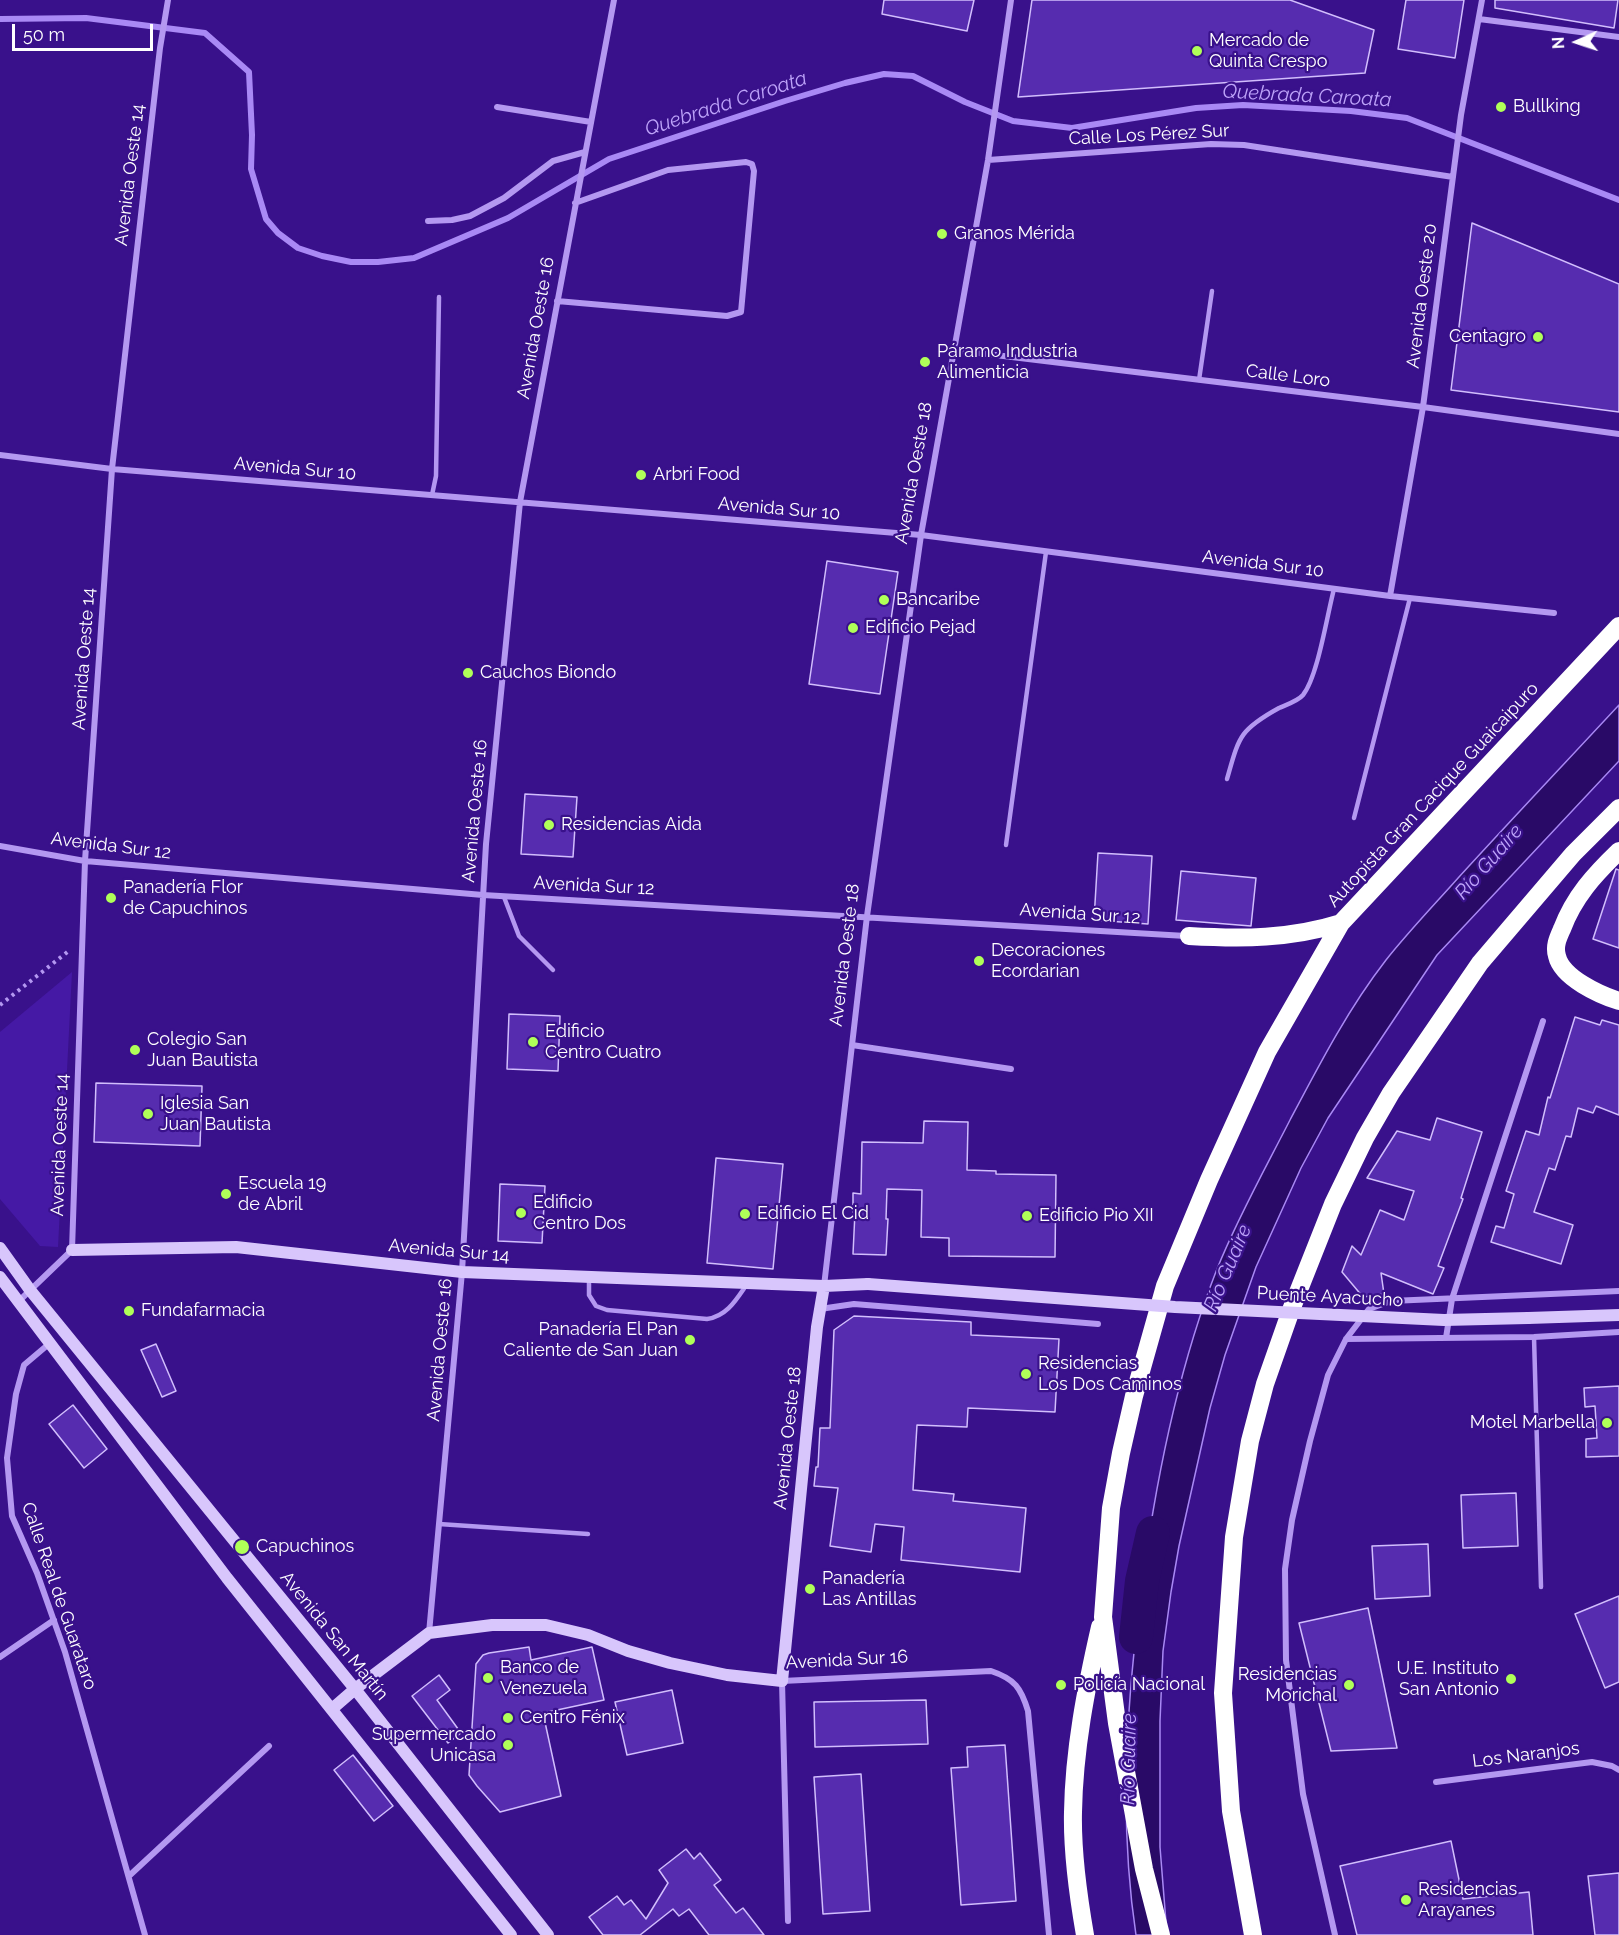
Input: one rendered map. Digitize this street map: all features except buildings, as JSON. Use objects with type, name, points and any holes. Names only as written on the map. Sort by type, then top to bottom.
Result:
[{"type":"highway","name":"Autopista Gran Cacique Guaicaipuro","points":[[1161,1935],[1144,1869],[1117,1723],[1103,1617],[1111,1508],[1119,1464],[1134,1396],[1165,1286],[1209,1180],[1267,1052],[1341,923],[1619,626]]},
{"type":"highway","points":[[1253,1935],[1231,1812],[1223,1693],[1234,1537],[1250,1441],[1271,1365],[1333,1204],[1365,1138],[1391,1093],[1480,963],[1573,854],[1619,808]]},
{"type":"highway","points":[[1619,851],[1598,872],[1569,909],[1556,946],[1557,959],[1570,975],[1600,995],[1619,1001]]},
{"type":"highway","points":[[1189,936],[1231,938],[1279,936],[1314,932],[1341,923]]},
{"type":"highway","points":[[1085,1935],[1075,1864],[1074,1780],[1087,1681],[1103,1617]]},
{"type":"street","name":"Avenida Oeste 16","points":[[429,1633],[462,1272],[487,832],[520,502],[614,0]]},
{"type":"street","name":"Avenida Oeste 18","points":[[788,1921],[782,1682],[819,1309],[824,1286],[867,916],[921,535],[988,160],[1011,0]]},
{"type":"street","name":"Avenida Oeste 20","points":[[1390,596],[1423,407],[1461,115],[1482,0]]},
{"type":"street","name":"Avenida Oeste 14","points":[[72,1250],[85,861],[112,469],[167,4]]},
{"type":"street","points":[[1479,20],[1619,37]]},
{"type":"street","points":[[497,107],[591,122]]},
{"type":"street","name":"Calle Los Pérez Sur","points":[[988,160],[1211,144],[1244,145],[1453,177]]},
{"type":"street","points":[[428,221],[452,220],[470,216],[504,198],[552,160],[585,154]]},
{"type":"street","points":[[557,301],[726,316],[741,312],[754,171],[752,164],[746,162],[668,170],[575,202]]},
{"type":"street","name":"Calle Loro","points":[[954,350],[1423,407],[1619,434]]},
{"type":"street","name":"Avenida Sur 10","points":[[0,455],[112,469],[921,535],[1390,596],[1554,613]]},
{"type":"street","name":"Avenida Sur 12","points":[[0,846],[85,861],[483,896],[1189,936]]},
{"type":"street","points":[[1446,1338],[1452,1299],[1543,1021]]},
{"type":"street","points":[[852,1045],[1011,1069]]},
{"type":"street","name":"Avenida Sur 14","points":[[72,1250],[236,1247],[462,1272],[824,1286]]},
{"type":"street","name":"Avenida San Martín","points":[[0,1248],[30,1290],[355,1689],[548,1935]]},
{"type":"street","points":[[19,1301],[72,1250]]},
{"type":"street","points":[[0,1277],[227,1578],[511,1935]]},
{"type":"street","name":"Puente Ayacucho","points":[[824,1286],[868,1284],[1042,1298],[1444,1320],[1619,1315]]},
{"type":"street","points":[[1335,1935],[1303,1794],[1286,1660],[1285,1569],[1292,1520],[1328,1375],[1346,1339],[1369,1309],[1379,1304],[1391,1301],[1619,1291]]},
{"type":"street","points":[[819,1309],[854,1304],[1098,1324]]},
{"type":"street","points":[[1346,1339],[1534,1337],[1619,1332]]},
{"type":"street","name":"Calle Real de Guarataro","points":[[50,1343],[24,1365],[13,1412],[7,1458],[12,1516],[37,1573],[65,1652],[145,1935]]},
{"type":"street","points":[[0,1657],[54,1620]]},
{"type":"street","name":"Avenida Sur 16","points":[[429,1633],[492,1625],[546,1625],[588,1635],[628,1651],[669,1663],[728,1675],[782,1682],[991,1671],[1006,1676],[1023,1696],[1028,1711],[1049,1935]]},
{"type":"street","points":[[332,1709],[429,1633]]},
{"type":"street","points":[[129,1876],[269,1746]]},
{"type":"street","name":"Los Naranjos","points":[[1436,1782],[1592,1762],[1612,1766],[1619,1770]]},
{"type":"lane","points":[[1200,380],[1212,291]]},
{"type":"lane","points":[[432,495],[436,476],[439,297]]},
{"type":"lane","points":[[1006,845],[1046,552]]},
{"type":"lane","points":[[1227,779],[1236,746],[1245,731],[1256,722],[1302,696],[1312,677],[1334,589]]},
{"type":"lane","points":[[1354,818],[1410,598]]},
{"type":"lane","points":[[504,897],[519,936],[553,970]]},
{"type":"lane","points":[[589,1277],[589,1295],[596,1306],[607,1310],[707,1319],[725,1313],[748,1283]]},
{"type":"lane","points":[[1534,1337],[1541,1587]]},
{"type":"lane","points":[[439,1524],[588,1534]]},
{"type":"path","points":[[0,1005],[82,940]]},
{"type":"shaded area","points":[[72,972],[58,1247],[40,1246],[0,1199],[0,1032]]},
{"type":"water","points":[[1619,705],[1619,761],[1437,955],[1328,1118],[1301,1168],[1256,1267],[1225,1355],[1210,1408],[1179,1546],[1163,1651],[1160,1721],[1160,1847],[1167,1935],[1136,1935],[1130,1891],[1126,1801],[1129,1711],[1137,1621],[1155,1499],[1171,1421],[1191,1344],[1217,1269],[1243,1212],[1312,1079],[1372,979],[1422,918]]},
{"type":"waterway","name":"Quebrada Caroata","points":[[0,19],[86,18],[205,33],[249,72],[251,169],[266,219],[278,233],[298,248],[351,262],[414,258],[508,218],[609,159],[785,101],[884,74],[913,76],[965,102],[1013,121],[1072,128],[1196,108],[1243,105],[1351,111],[1407,118],[1619,200]]},
{"type":"waterway","name":"Río Guaire","points":[[1136,1637],[1142,1581],[1153,1533]]},
{"type":"place","name":"Mercado de Quinta Crespo","points":[[1197,51]]},
{"type":"place","name":"Bullking","points":[[1501,107]]},
{"type":"place","name":"Granos Mérida","points":[[942,234]]},
{"type":"place","name":"Centagro","points":[[1538,337]]},
{"type":"place","name":"Páramo Industria Alimenticia","points":[[925,362]]},
{"type":"place","name":"Arbri Food","points":[[641,475]]},
{"type":"place","name":"Bancaribe","points":[[884,600]]},
{"type":"place","name":"Edificio Pejad","points":[[853,628]]},
{"type":"place","name":"Cauchos Biondo","points":[[468,673]]},
{"type":"place","name":"Residencias Aida","points":[[549,825]]},
{"type":"place","name":"Panadería Flor de Capuchinos","points":[[111,898]]},
{"type":"place","name":"Decoraciones Ecordarian","points":[[979,961]]},
{"type":"place","name":"Edificio Centro Cuatro","points":[[533,1042]]},
{"type":"place","name":"Colegio San Juan Bautista","points":[[135,1050]]},
{"type":"place","name":"Iglesia San Juan Bautista","points":[[148,1114]]},
{"type":"place","name":"Escuela 19 de Abril","points":[[226,1194]]},
{"type":"place","name":"Edificio Centro Dos","points":[[521,1213]]},
{"type":"place","name":"Edificio El Cid","points":[[745,1214]]},
{"type":"place","name":"Edificio Pio XII","points":[[1027,1216]]},
{"type":"place","name":"Fundafarmacia","points":[[129,1311]]},
{"type":"place","name":"Panadería El Pan Caliente de San Juan","points":[[690,1340]]},
{"type":"place","name":"Residencias Los Dos Caminos","points":[[1026,1374]]},
{"type":"place","name":"Motel Marbella","points":[[1607,1423]]},
{"type":"place","name":"Capuchinos","points":[[242,1547]]},
{"type":"place","name":"Panadería Las Antillas","points":[[810,1589]]},
{"type":"place","name":"Banco de Venezuela","points":[[488,1678]]},
{"type":"place","name":"U.E. Instituto San Antonio","points":[[1511,1679]]},
{"type":"place","name":"Policía Nacional","points":[[1061,1685]]},
{"type":"place","name":"Residencias Morichal","points":[[1349,1685]]},
{"type":"place","name":"Centro Fénix","points":[[508,1718]]},
{"type":"place","name":"Supermercado Unicasa","points":[[508,1745]]},
{"type":"place","name":"Residencias Arayanes","points":[[1406,1900]]}]
